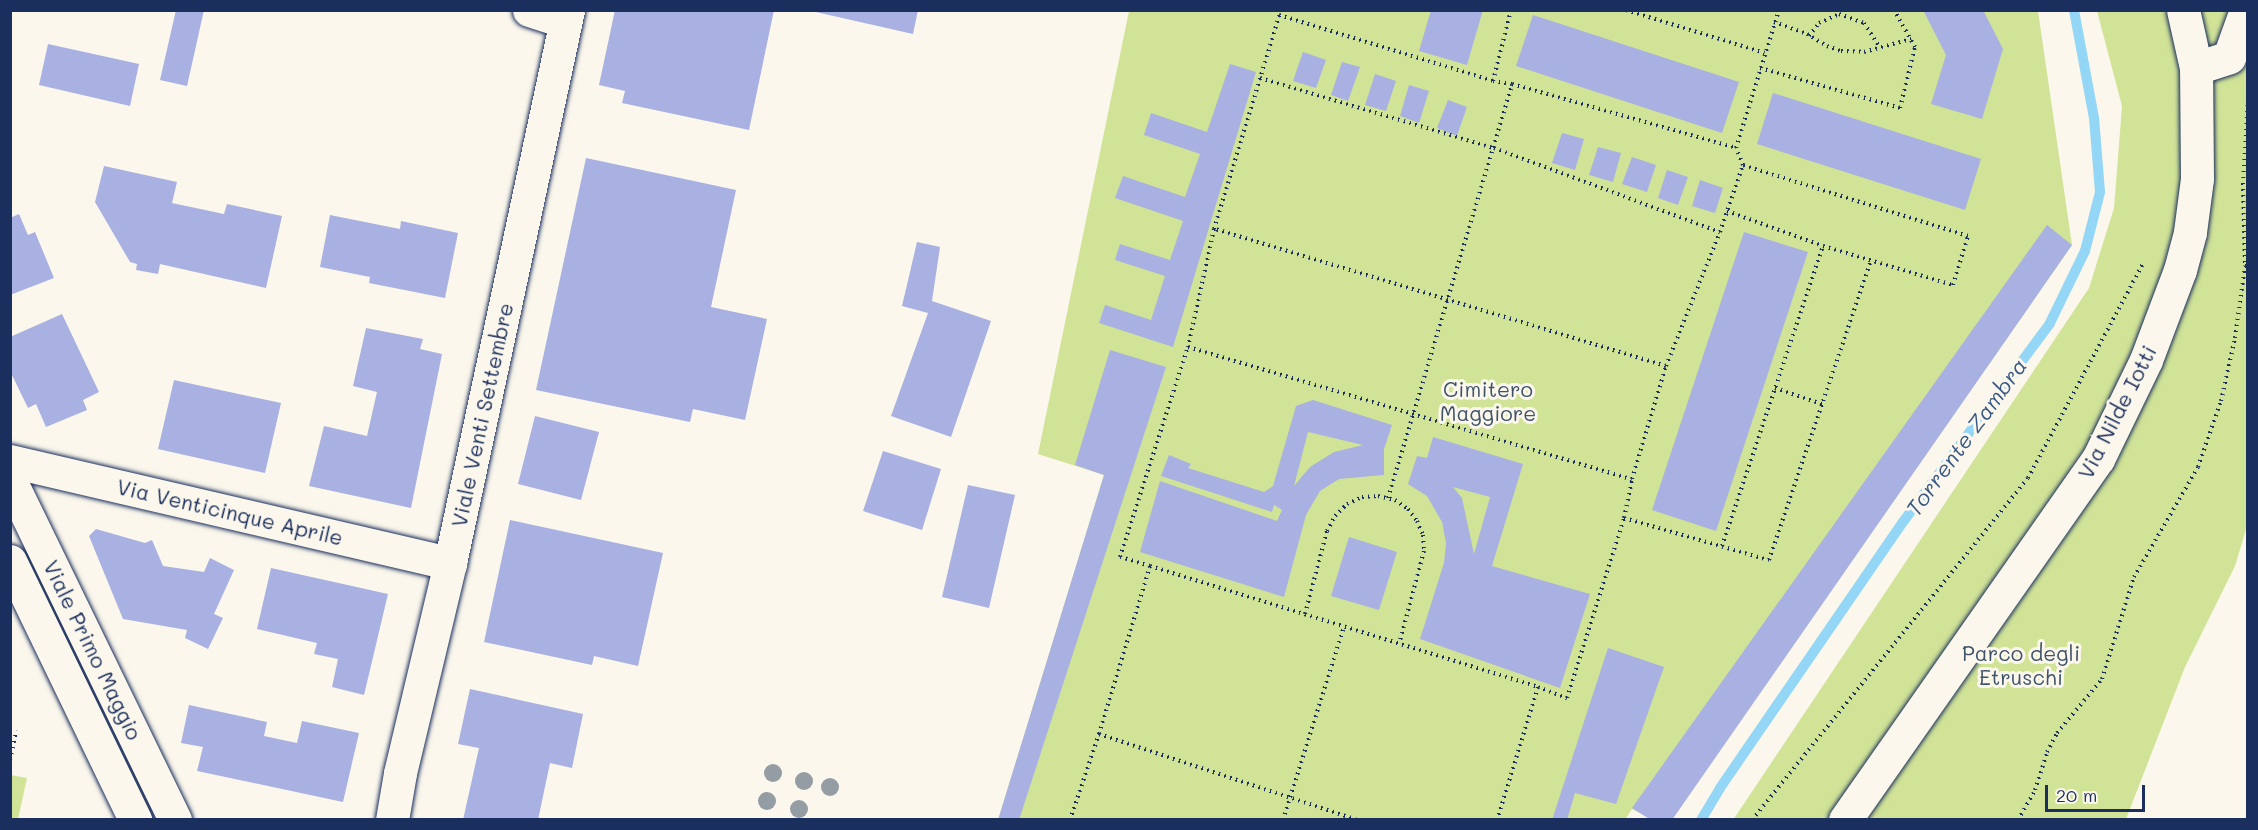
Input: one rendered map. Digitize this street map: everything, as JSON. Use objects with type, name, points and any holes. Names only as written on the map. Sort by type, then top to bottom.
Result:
[{"type":"street","points":[[529,10],[567,16]]},
{"type":"street","name":"Via Nilde Iotti","points":[[1845,819],[2098,459],[2146,360],[2180,270],[2190,232],[2198,179],[2196,68],[2183,10]]},
{"type":"street","points":[[2196,68],[2229,57],[2246,10]]},
{"type":"street","name":"Viale Venti Settembre","points":[[392,819],[400,773],[450,563],[567,16]]},
{"type":"street","name":"Via Venticinque Aprile","points":[[10,461],[450,563]]},
{"type":"street","name":"Viale Primo Maggio","points":[[10,480],[175,819]]},
{"type":"street","name":"Viale Primo Maggio","points":[[10,561],[135,819]]},
{"type":"path","points":[[1493,81],[1511,10]]},
{"type":"path","points":[[1626,10],[1765,53]]},
{"type":"path","points":[[1736,148],[1512,84],[1493,81],[1280,13],[1214,229],[1188,347],[1120,557],[1567,698],[1623,518],[1632,479],[1666,366],[1720,232],[1743,165],[1736,148],[1779,10]]},
{"type":"path","points":[[1760,68],[1900,108],[1915,47],[1894,10]]},
{"type":"path","points":[[1809,36],[1819,23],[1839,14],[1864,23],[1880,48]]},
{"type":"path","points":[[1774,22],[1841,51],[1864,52],[1911,39]]},
{"type":"path","points":[[1260,78],[1494,148],[1720,232]]},
{"type":"path","points":[[1388,498],[1512,84]]},
{"type":"path","points":[[2018,819],[2035,789],[2047,753],[2057,733],[2102,679],[2134,577],[2198,467],[2221,401],[2235,338],[2246,266],[2243,183],[2247,99]]},
{"type":"path","points":[[1727,211],[1823,246],[1953,285],[1968,236],[1743,165]]},
{"type":"path","points":[[1214,229],[1666,366]]},
{"type":"path","points":[[1722,546],[1823,246]]},
{"type":"path","points":[[1623,518],[1769,560],[1872,260]]},
{"type":"path","points":[[1752,819],[2028,478],[2142,265]]},
{"type":"path","points":[[1188,347],[1632,479]]},
{"type":"path","points":[[1775,388],[1822,404]]},
{"type":"path","points":[[1305,614],[1327,531],[1335,516],[1347,504],[1362,497],[1388,498],[1408,508],[1418,521],[1423,536],[1424,551],[1399,644]]},
{"type":"path","points":[[1070,819],[1100,734],[1150,567]]},
{"type":"path","points":[[1283,819],[1344,627]]},
{"type":"path","points":[[1497,819],[1538,687]]},
{"type":"path","points":[[10,760],[16,731]]},
{"type":"path","points":[[1100,734],[1357,819]]},
{"type":"green space","name":"Cimitero Maggiore","points":[[1129,11],[2038,11],[2072,245],[1672,819],[1651,819],[1632,809],[1625,820],[998,820],[1104,475],[1038,454]]},
{"type":"green space","name":"Parco degli Etruschi","points":[[2097,11],[2247,11],[2247,526],[2235,566],[2185,667],[2126,819],[1733,820],[2089,288],[2114,208],[2122,106]]},
{"type":"green space","points":[[11,775],[27,778],[18,819],[11,819]]},
{"type":"building","points":[[176,10],[204,10],[187,86],[160,80]]},
{"type":"building","points":[[615,10],[774,10],[749,130],[622,103],[625,91],[599,85]]},
{"type":"building","points":[[807,10],[918,10],[913,34]]},
{"type":"building","points":[[1431,10],[1483,10],[1467,65],[1419,51]]},
{"type":"building","points":[[1923,10],[1983,10],[2003,49],[1982,119],[1931,104],[1946,55]]},
{"type":"building","points":[[1533,15],[1739,82],[1722,133],[1516,66]]},
{"type":"building","points":[[48,44],[139,64],[130,106],[39,85]]},
{"type":"building","points":[[1303,52],[1326,60],[1316,88],[1293,81]]},
{"type":"building","points":[[1342,62],[1360,67],[1348,101],[1331,95]]},
{"type":"building","points":[[1230,64],[1256,72],[1173,347],[1099,323],[1105,305],[1151,320],[1165,276],[1115,260],[1120,244],[1170,260],[1183,221],[1115,198],[1123,176],[1185,197],[1200,154],[1144,135],[1151,113],[1207,132]]},
{"type":"building","points":[[1375,74],[1396,81],[1386,111],[1365,105]]},
{"type":"building","points":[[1409,85],[1429,91],[1419,123],[1400,116]]},
{"type":"building","points":[[1773,93],[1981,159],[1965,210],[1757,144]]},
{"type":"building","points":[[1448,100],[1467,107],[1457,136],[1437,128]]},
{"type":"building","points":[[1562,133],[1584,139],[1575,170],[1552,163]]},
{"type":"building","points":[[1598,147],[1621,153],[1613,182],[1589,175]]},
{"type":"building","points":[[1632,157],[1656,165],[1647,192],[1622,184]]},
{"type":"building","points":[[586,158],[736,190],[711,307],[767,319],[745,420],[693,409],[690,422],[536,390]]},
{"type":"building","points":[[104,166],[177,182],[172,203],[224,214],[227,204],[282,216],[266,288],[160,264],[158,274],[136,270],[137,264],[130,262],[95,202]]},
{"type":"building","points":[[1667,170],[1688,177],[1678,205],[1658,198]]},
{"type":"building","points":[[1700,180],[1723,188],[1715,213],[1692,206]]},
{"type":"building","points":[[19,214],[28,235],[35,232],[54,278],[10,295],[10,218]]},
{"type":"building","points":[[330,215],[400,229],[401,221],[458,233],[445,298],[369,283],[370,277],[320,267]]},
{"type":"building","points":[[2047,225],[2072,245],[1672,820],[1651,820],[1632,808]]},
{"type":"building","points":[[1744,232],[1808,252],[1716,531],[1652,510]]},
{"type":"building","points":[[917,242],[940,247],[932,301],[991,321],[951,437],[891,416],[928,313],[902,306]]},
{"type":"building","points":[[62,314],[99,392],[83,400],[87,410],[46,427],[36,404],[28,408],[10,371],[10,337]]},
{"type":"building","points":[[366,328],[423,339],[420,349],[442,354],[411,508],[309,486],[324,426],[367,436],[377,392],[353,386]]},
{"type":"building","points":[[1110,350],[1166,367],[1019,820],[998,820],[1104,475],[1075,465]]},
{"type":"building","points":[[174,380],[281,403],[265,473],[158,449]]},
{"type":"building","points":[[1313,400],[1392,425],[1384,449],[1384,475],[1339,479],[1320,491],[1306,515],[1284,597],[1140,552],[1160,481],[1277,521],[1282,510],[1274,505],[1272,512],[1161,476],[1169,455],[1191,464],[1188,468],[1264,492],[1273,486],[1296,406]],"holes":[[[1308,432],[1363,445],[1334,452],[1310,467],[1294,486]]]},
{"type":"building","points":[[535,416],[599,432],[581,500],[518,484]]},
{"type":"building","points":[[1433,437],[1523,464],[1492,566],[1590,594],[1560,688],[1420,639],[1444,563],[1446,543],[1442,522],[1427,496],[1408,484],[1417,456],[1427,458]],"holes":[[[1453,487],[1490,497],[1474,554],[1462,498]]]},
{"type":"building","points":[[883,451],[941,469],[922,530],[863,511]]},
{"type":"building","points":[[968,485],[1015,495],[989,608],[942,597]]},
{"type":"building","points":[[510,520],[663,553],[638,666],[594,656],[592,665],[484,642]]},
{"type":"building","points":[[96,529],[145,543],[152,540],[163,566],[204,572],[210,558],[234,570],[214,614],[223,618],[208,649],[185,638],[187,630],[123,619],[89,536]]},
{"type":"building","points":[[1349,537],[1397,552],[1379,610],[1331,596]]},
{"type":"building","points":[[271,568],[388,594],[364,695],[332,687],[338,659],[314,654],[317,643],[257,629]]},
{"type":"building","points":[[1608,648],[1664,667],[1616,804],[1575,793],[1567,820],[1552,820]]},
{"type":"building","points":[[470,689],[583,714],[572,768],[550,763],[538,820],[463,820],[479,748],[458,744]]},
{"type":"building","points":[[189,705],[267,722],[264,736],[297,743],[302,721],[359,733],[343,802],[197,771],[203,747],[181,743]]},
{"type":"waterway","name":"Torrente Zambra","points":[[1701,820],[1720,788],[1903,522],[2050,323],[2085,251],[2100,192],[2094,118],[2074,10]]}]
